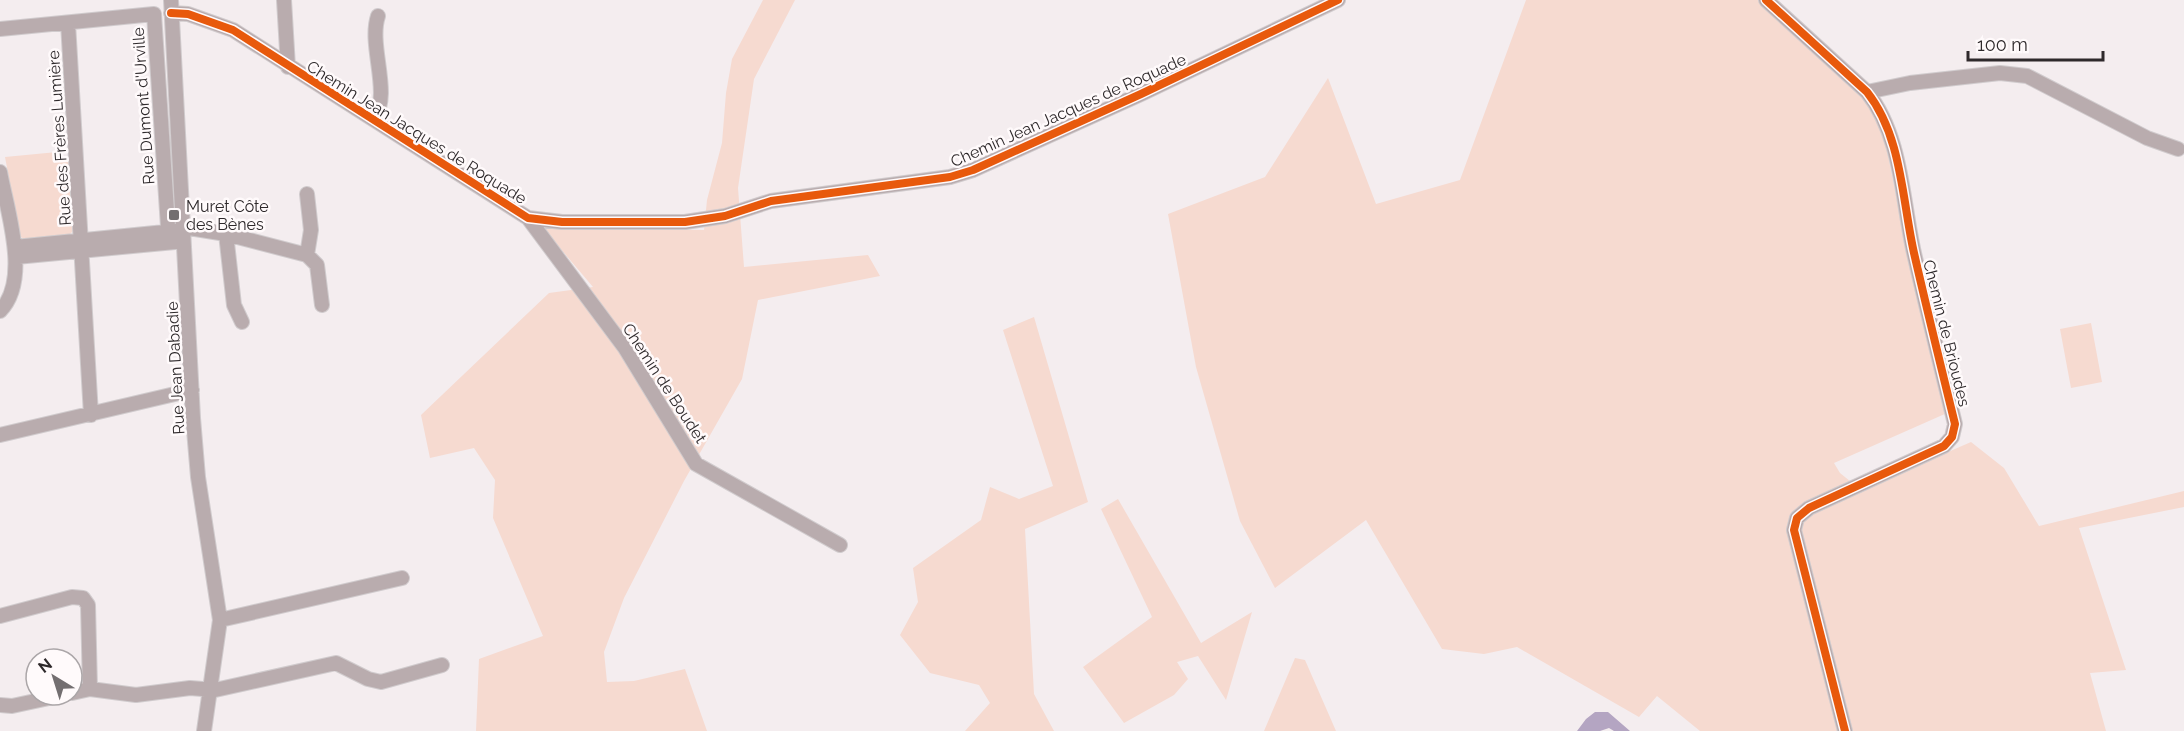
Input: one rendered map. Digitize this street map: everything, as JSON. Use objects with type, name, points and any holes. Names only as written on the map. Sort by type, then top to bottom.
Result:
[{"type":"street","name":"Chemin Jean Jacques de Roquade","points":[[284,0],[288,67]]},
{"type":"street","name":"Chemin Jean Jacques de Roquade","points":[[171,6],[233,30],[528,218],[562,222],[685,222],[725,216],[771,201],[950,177],[973,170],[1141,94],[1338,0]]},
{"type":"street","name":"Chemin de Brioudes","points":[[1766,0],[1867,92],[1881,109],[1889,129],[1913,252],[1955,424],[1952,437],[1944,446],[1809,508],[1797,518],[1794,530],[1845,731]]},
{"type":"street","name":"Rue Jean Dabadie","points":[[171,6],[198,477],[220,620],[204,731]]},
{"type":"street","name":"Rue Dumont d'Urville","points":[[0,29],[154,14],[168,237]]},
{"type":"street","name":"Chemin Jean Jacques de Roquade","points":[[374,119],[381,105],[375,33],[378,16]]},
{"type":"street","name":"Rue des Frères Lumière","points":[[69,23],[91,415]]},
{"type":"street","points":[[1867,92],[1910,83],[2001,73],[2027,76],[2147,138],[2178,149]]},
{"type":"street","points":[[0,172],[4,212],[15,252],[12,298],[0,311]]},
{"type":"street","points":[[307,194],[311,230],[307,255]]},
{"type":"street","name":"Chemin de Boudet","points":[[528,218],[625,348],[696,464],[840,545]]},
{"type":"street","points":[[15,252],[168,237],[184,233],[226,234],[307,255],[317,265],[322,305]]},
{"type":"street","points":[[226,234],[234,305],[242,322]]},
{"type":"street","points":[[0,435],[192,390]]},
{"type":"street","points":[[220,620],[402,578]]},
{"type":"street","points":[[0,616],[72,597],[83,598],[88,611],[90,689]]},
{"type":"street","points":[[84,690],[90,689],[136,695],[190,688],[210,690],[249,684],[327,663],[342,664],[368,679],[381,682],[442,665]]},
{"type":"street","points":[[0,705],[24,703]]},
{"type":"shaded area","points":[[763,0],[795,0],[754,79],[738,188],[744,267],[868,255],[880,276],[758,300],[742,379],[684,481],[624,598],[604,652],[607,682],[634,681],[685,669],[707,731],[476,731],[479,659],[543,636],[493,518],[495,480],[474,448],[430,458],[421,415],[549,293],[593,287],[543,228],[704,230],[707,200],[722,143],[726,93],[732,59]]},
{"type":"shaded area","points":[[1526,0],[1759,0],[1868,103],[1883,131],[1905,240],[1947,413],[1834,463],[1840,473],[1861,490],[1971,442],[2004,468],[2039,526],[2184,491],[2184,507],[2079,528],[2126,670],[2090,673],[2106,731],[1700,731],[1657,696],[1639,717],[1517,647],[1484,654],[1442,649],[1366,520],[1275,588],[1240,521],[1196,367],[1168,214],[1265,177],[1328,78],[1376,204],[1460,180]]},
{"type":"shaded area","points":[[57,152],[58,160],[71,159],[75,229],[66,238],[26,241],[20,236],[5,157]]},
{"type":"shaded area","points":[[1034,317],[1088,502],[1025,529],[1034,694],[1054,731],[965,731],[990,703],[979,685],[930,673],[900,635],[918,602],[913,568],[981,520],[990,487],[1019,499],[1053,486],[1003,330]]},
{"type":"shaded area","points":[[2091,323],[2102,382],[2071,388],[2060,329]]},
{"type":"shaded area","points":[[1118,499],[1201,643],[1252,612],[1226,700],[1198,656],[1177,662],[1188,679],[1174,695],[1124,723],[1083,667],[1152,617],[1101,509]]},
{"type":"shaded area","points":[[1295,658],[1305,660],[1336,731],[1264,731]]},
{"type":"shaded area","points":[[1595,712],[1608,712],[1630,731],[1614,731],[1609,728],[1600,731],[1577,731]]},
{"type":"cycle path","points":[[171,13],[188,14],[233,30],[528,218],[562,222],[685,222],[725,216],[771,201],[950,177],[973,170],[1141,94],[1338,0]]},
{"type":"cycle path","points":[[1766,0],[1867,92],[1879,109],[1894,148],[1914,253],[1955,424],[1952,437],[1944,446],[1809,508],[1797,518],[1794,530],[1845,731]]},
{"type":"place","name":"Muret Côte des Bènes","points":[[174,215]]}]
